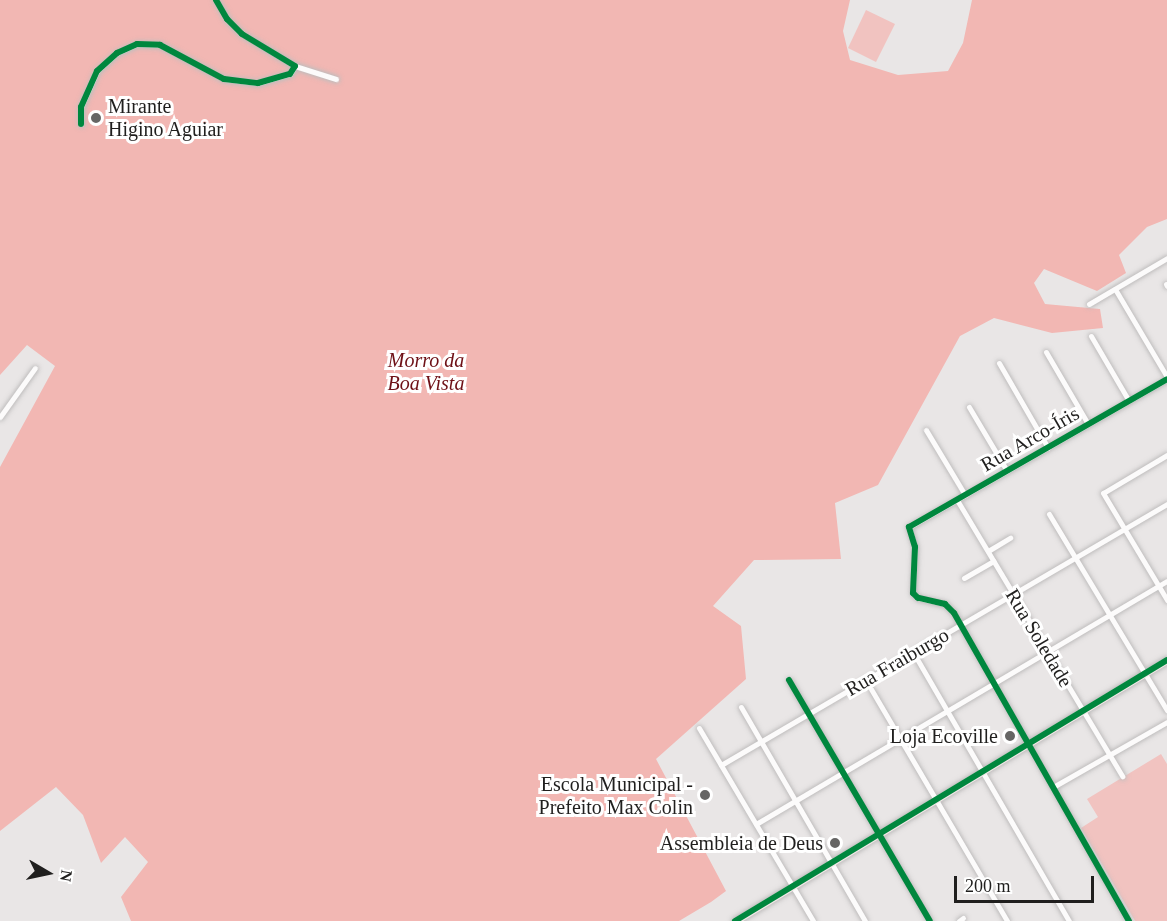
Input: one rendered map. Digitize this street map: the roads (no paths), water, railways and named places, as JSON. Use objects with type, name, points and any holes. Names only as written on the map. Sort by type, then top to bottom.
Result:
[{"type":"main road","points":[[738,920],[1167,660]]},
{"type":"street","points":[[216,0],[227,19],[242,34],[295,66],[336,79]]},
{"type":"street","points":[[81,124],[81,107],[97,71],[117,53],[137,44],[160,45],[208,73],[237,81],[279,80],[295,66]]},
{"type":"street","points":[[1089,304],[1167,258]]},
{"type":"street","points":[[1115,289],[1167,378]]},
{"type":"street","points":[[1091,336],[1129,401]]},
{"type":"street","points":[[1046,352],[1089,424]]},
{"type":"street","points":[[999,363],[1048,447]]},
{"type":"street","points":[[0,417],[35,368]]},
{"type":"street","name":"Rua Arco-Íris","points":[[960,625],[945,604],[918,598],[913,592],[915,548],[909,527],[1167,378]]},
{"type":"street","points":[[969,407],[1007,471]]},
{"type":"street","points":[[926,430],[965,495]]},
{"type":"street","points":[[1167,455],[1103,493],[1167,600]]},
{"type":"street","name":"Rua Soledade","points":[[957,500],[1122,776]]},
{"type":"street","name":"Rua Fraiburgo","points":[[721,765],[1167,504]]},
{"type":"street","points":[[1049,514],[1145,673],[1165,701],[1167,710]]},
{"type":"street","points":[[988,551],[1010,538]]},
{"type":"street","points":[[964,578],[993,561]]},
{"type":"street","points":[[756,824],[1167,581]]},
{"type":"street","points":[[960,625],[1129,921]]},
{"type":"street","points":[[913,652],[1069,921]]},
{"type":"street","points":[[789,680],[930,921]]},
{"type":"street","points":[[871,689],[1007,921]]},
{"type":"street","points":[[741,707],[865,921]]},
{"type":"street","points":[[1053,788],[1167,722]]},
{"type":"street","points":[[699,728],[813,921]]},
{"type":"place","name":"Mirante Higino Aguiar","points":[[96,118]]},
{"type":"place","name":"Loja Ecoville","points":[[1010,736]]},
{"type":"place","name":"Escola Municipal - Prefeito Max Colin","points":[[705,795]]},
{"type":"place","name":"Assembleia de Deus","points":[[835,843]]},
{"type":"park label","name":"Morro da Boa Vista","points":[[426,372]]}]
